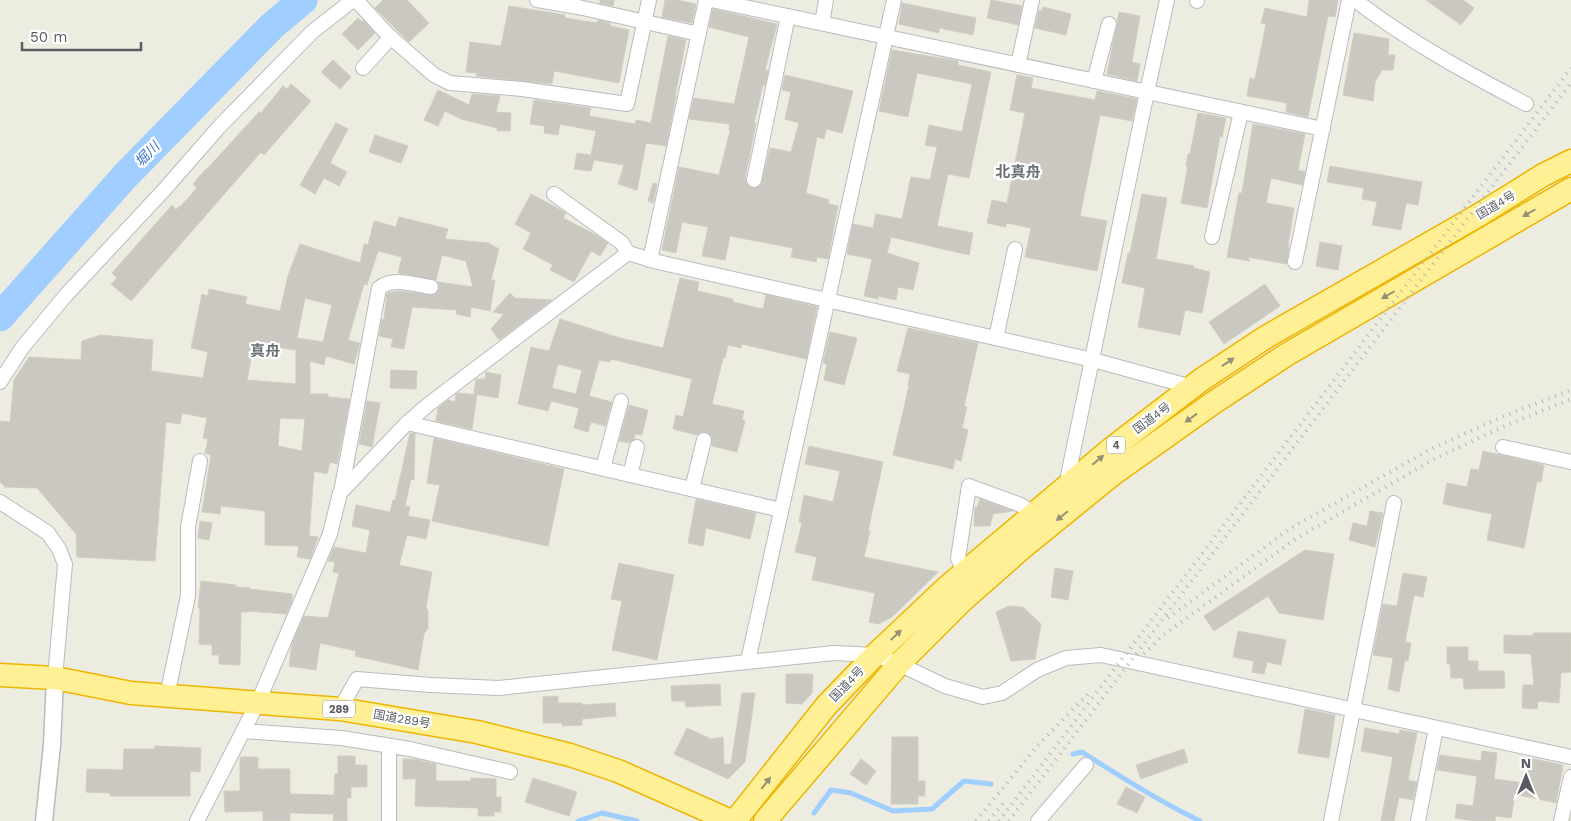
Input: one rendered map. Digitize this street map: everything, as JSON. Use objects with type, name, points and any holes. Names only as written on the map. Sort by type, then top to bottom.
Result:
[{"type":"highway","name":"国道4号","points":[[735,821],[826,706],[875,655],[965,572],[1111,449],[1192,387],[1266,336],[1479,215],[1543,175],[1571,161]]},
{"type":"highway","name":"国道4号","points":[[765,821],[899,664],[962,601],[1022,548],[1113,474],[1286,354],[1571,189]]},
{"type":"highway","name":"国道289号","points":[[0,675],[55,678],[131,693],[340,709],[477,732],[570,755],[618,771],[731,821]]},
{"type":"street","points":[[0,382],[22,348],[66,295],[220,127],[312,32],[354,0],[391,37],[434,75],[450,83],[522,90],[627,104],[648,0]]},
{"type":"street","points":[[537,0],[555,2],[698,34]]},
{"type":"street","points":[[650,260],[706,0]]},
{"type":"street","points":[[712,0],[1323,129]]},
{"type":"street","points":[[822,23],[826,0]]},
{"type":"street","points":[[748,661],[894,0]]},
{"type":"street","points":[[1018,65],[1032,0]]},
{"type":"street","points":[[1071,482],[1068,476],[1146,92],[1167,0]]},
{"type":"street","points":[[1295,262],[1349,0]]},
{"type":"street","points":[[1355,0],[1371,13],[1453,66],[1526,104]]},
{"type":"street","points":[[754,180],[788,16]]},
{"type":"street","points":[[1094,81],[1109,24]]},
{"type":"street","points":[[363,68],[391,37]]},
{"type":"street","points":[[1212,237],[1241,112]]},
{"type":"street","points":[[554,194],[622,243],[628,253],[650,260],[1093,360],[1192,387]]},
{"type":"street","points":[[996,338],[1015,249]]},
{"type":"street","points":[[340,493],[407,423],[429,404],[628,253]]},
{"type":"street","points":[[197,821],[258,702],[330,534],[340,493],[379,288],[385,283],[394,281],[431,287]]},
{"type":"street","points":[[603,468],[621,401]]},
{"type":"street","points":[[407,423],[781,510]]},
{"type":"street","points":[[692,489],[704,440]]},
{"type":"street","points":[[630,475],[637,447]]},
{"type":"street","points":[[1503,447],[1571,462]]},
{"type":"street","points":[[167,696],[188,596],[188,527],[200,461]]},
{"type":"street","points":[[965,572],[958,558],[970,486],[1021,505],[1034,514]]},
{"type":"street","points":[[0,502],[48,532],[59,549],[65,564],[55,678],[52,745],[44,821]]},
{"type":"street","points":[[1331,821],[1394,503]]},
{"type":"street","points":[[340,709],[357,679],[500,688],[834,653],[875,655],[945,686],[983,697],[1002,693],[1037,670],[1066,658],[1100,655],[1571,757]]},
{"type":"street","points":[[1418,821],[1436,728]]},
{"type":"street","points":[[243,731],[342,738],[510,772]]},
{"type":"street","points":[[389,746],[389,821]]},
{"type":"street","points":[[1038,821],[1086,764]]},
{"type":"street","points":[[1561,821],[1571,777]]},
{"type":"building","points":[[383,0],[407,0],[429,23],[409,42],[375,8]]},
{"type":"building","points":[[600,0],[614,0],[613,6],[600,3]]},
{"type":"building","points":[[665,0],[677,0],[696,4],[692,23],[662,17]]},
{"type":"building","points":[[991,0],[1022,6],[1018,25],[987,18]]},
{"type":"building","points":[[1309,0],[1338,0],[1335,17],[1328,16],[1308,117],[1286,112],[1287,103],[1247,96],[1250,78],[1255,79],[1266,24],[1261,23],[1265,8],[1307,17]]},
{"type":"building","points":[[1426,0],[1463,0],[1474,8],[1461,25]]},
{"type":"building","points":[[902,3],[976,18],[973,35],[939,28],[939,33],[899,24]]},
{"type":"building","points":[[509,6],[565,15],[565,18],[597,23],[598,20],[610,23],[610,26],[629,30],[619,83],[554,71],[552,84],[476,76],[477,73],[466,72],[470,42],[501,46]]},
{"type":"building","points":[[1043,7],[1071,14],[1066,35],[1035,28],[1039,10],[1042,11]]},
{"type":"building","points":[[713,9],[777,24],[765,70],[768,70],[765,86],[763,85],[754,123],[756,123],[745,178],[749,187],[756,188],[761,185],[770,148],[791,152],[799,123],[785,119],[791,92],[782,90],[785,75],[853,91],[842,133],[826,129],[824,139],[817,137],[806,193],[829,200],[828,204],[838,206],[828,259],[817,257],[816,262],[791,257],[793,248],[730,236],[725,260],[702,256],[708,227],[682,222],[676,253],[662,250],[679,167],[719,175],[730,131],[730,124],[689,119],[694,98],[734,104],[742,70],[749,37],[709,27]]},
{"type":"building","points":[[1119,12],[1140,16],[1132,62],[1140,64],[1137,81],[1107,74]]},
{"type":"building","points":[[358,18],[362,22],[363,20],[375,33],[358,50],[342,34]]},
{"type":"building","points":[[1354,33],[1389,39],[1388,55],[1395,55],[1393,70],[1382,70],[1375,82],[1373,101],[1343,95]]},
{"type":"building","points":[[668,36],[686,40],[666,146],[646,143],[637,190],[618,184],[624,165],[594,160],[591,171],[574,169],[577,153],[591,155],[596,131],[560,124],[558,135],[544,133],[545,126],[530,124],[534,100],[591,108],[589,116],[635,124],[636,120],[651,123]]},
{"type":"building","points":[[892,50],[958,61],[958,65],[991,72],[969,178],[948,174],[937,226],[973,233],[969,255],[891,237],[887,253],[919,263],[913,290],[898,287],[896,300],[878,296],[878,299],[864,296],[872,259],[847,254],[853,224],[873,228],[876,214],[902,219],[911,177],[930,180],[937,147],[925,145],[929,125],[962,132],[972,84],[917,73],[908,117],[879,111]]},
{"type":"building","points":[[333,60],[351,77],[340,89],[321,72]]},
{"type":"building","points":[[1017,75],[1033,78],[1031,88],[1095,100],[1097,91],[1137,99],[1132,121],[1100,115],[1080,216],[1107,221],[1097,271],[1025,257],[1031,228],[1007,223],[1005,227],[987,223],[992,200],[1007,203],[1025,113],[1010,110]]},
{"type":"building","points":[[291,84],[311,101],[264,155],[261,152],[131,301],[111,284],[117,278],[112,273],[172,205],[176,210],[180,207],[197,188],[193,184],[259,112],[261,113],[283,86],[287,89]]},
{"type":"building","points":[[438,90],[469,105],[472,94],[500,96],[496,112],[511,113],[510,131],[497,131],[497,128],[461,119],[445,111],[438,126],[424,120]]},
{"type":"building","points":[[1198,113],[1226,118],[1222,137],[1220,136],[1207,208],[1181,203],[1188,166],[1186,166],[1188,154],[1190,154]]},
{"type":"building","points":[[336,123],[348,129],[330,163],[347,172],[339,186],[324,178],[315,194],[300,185]]},
{"type":"building","points":[[1253,124],[1305,134],[1298,170],[1305,172],[1302,185],[1271,178],[1266,203],[1294,208],[1287,264],[1247,257],[1250,261],[1227,257],[1239,193],[1242,193]]},
{"type":"building","points":[[375,135],[408,146],[401,163],[369,152]]},
{"type":"building","points":[[1330,166],[1422,182],[1418,205],[1406,203],[1401,230],[1372,225],[1377,202],[1362,199],[1364,188],[1327,182]]},
{"type":"building","points":[[653,183],[657,184],[653,203],[648,201]]},
{"type":"building","points":[[531,194],[566,213],[563,218],[608,243],[600,256],[591,251],[574,282],[550,270],[553,265],[523,249],[531,233],[515,224]]},
{"type":"building","points":[[1142,194],[1167,198],[1156,259],[1194,266],[1193,268],[1210,272],[1202,313],[1185,310],[1180,335],[1138,327],[1145,288],[1122,283]]},
{"type":"building","points":[[399,217],[448,229],[445,239],[488,243],[499,249],[491,280],[495,280],[490,311],[471,307],[470,317],[456,314],[457,310],[412,307],[404,349],[391,347],[393,339],[379,336],[382,319],[384,320],[387,293],[398,291],[434,295],[439,289],[438,282],[473,287],[466,261],[442,255],[436,280],[398,273],[402,257],[378,251],[367,285],[364,284],[348,340],[360,343],[354,364],[326,356],[324,365],[310,361],[310,394],[328,394],[328,397],[350,399],[337,464],[330,462],[327,474],[314,471],[309,536],[318,537],[310,559],[297,557],[299,546],[265,545],[265,511],[221,506],[220,514],[202,512],[211,455],[205,453],[208,439],[203,438],[207,418],[182,413],[180,424],[166,422],[155,561],[77,557],[76,534],[37,488],[5,487],[0,482],[0,421],[10,422],[14,380],[29,357],[81,360],[82,341],[101,335],[153,340],[151,371],[203,378],[208,352],[191,348],[202,294],[208,296],[209,289],[247,297],[245,304],[280,311],[288,276],[300,244],[360,263],[364,244],[368,245],[374,221],[396,227]],"holes":[[[305,298],[332,305],[323,342],[297,338]],[[254,344],[296,350],[296,384],[247,380]],[[280,418],[305,419],[302,451],[278,446]]]},
{"type":"building","points":[[1320,242],[1342,246],[1338,270],[1316,266]]},
{"type":"building","points":[[680,278],[699,282],[697,291],[733,299],[733,302],[763,309],[766,295],[817,307],[806,359],[742,344],[741,348],[728,345],[712,404],[744,411],[742,420],[745,421],[737,452],[712,446],[712,437],[707,432],[701,432],[697,435],[673,429],[676,415],[683,417],[692,379],[611,359],[610,362],[599,360],[589,396],[612,402],[605,426],[591,422],[588,432],[574,428],[579,408],[551,401],[548,411],[518,404],[531,347],[549,351],[560,319],[620,338],[663,348]],"holes":[[[558,364],[582,370],[576,394],[552,388]]]},
{"type":"building","points":[[1265,284],[1280,306],[1224,344],[1209,322]]},
{"type":"building","points":[[510,293],[515,298],[552,300],[499,340],[491,329],[504,314],[493,312]]},
{"type":"building","points":[[908,328],[978,343],[964,406],[967,407],[962,428],[968,430],[961,461],[955,459],[953,469],[893,455],[909,386],[910,374],[897,371]]},
{"type":"building","points":[[830,332],[857,338],[844,385],[824,380],[827,364],[823,363]]},
{"type":"building","points":[[391,370],[417,371],[416,389],[390,388]]},
{"type":"building","points":[[486,372],[501,375],[498,398],[474,394],[476,379],[485,379]]},
{"type":"building","points":[[456,394],[477,395],[472,429],[436,421],[438,408],[448,400],[455,402]]},
{"type":"building","points":[[367,401],[380,403],[372,447],[359,444]]},
{"type":"building","points":[[629,405],[648,410],[642,435],[635,434],[634,439],[630,443],[619,441]]},
{"type":"building","points":[[410,433],[415,434],[414,480],[411,479],[405,506],[410,507],[408,516],[430,520],[426,539],[407,535],[399,565],[432,572],[426,607],[428,612],[428,628],[424,634],[418,670],[355,656],[356,651],[320,643],[316,670],[289,666],[292,644],[304,616],[328,618],[339,573],[333,572],[335,562],[328,561],[334,547],[366,553],[370,530],[352,526],[356,505],[390,512],[393,500],[395,500]]},
{"type":"building","points":[[434,438],[564,469],[548,546],[432,521],[440,485],[427,483]]},
{"type":"building","points":[[809,446],[883,462],[864,557],[938,572],[892,617],[878,624],[869,622],[875,593],[812,580],[817,557],[795,552],[802,523],[799,522],[804,495],[833,502],[840,471],[805,464]]},
{"type":"building","points":[[1483,451],[1544,465],[1541,482],[1537,481],[1524,548],[1487,540],[1492,514],[1443,504],[1447,483],[1467,487],[1471,469],[1479,470]]},
{"type":"building","points":[[696,499],[756,513],[750,539],[706,528],[703,546],[688,543]]},
{"type":"building","points":[[980,499],[1013,511],[993,514],[990,526],[974,526],[975,507],[977,508]]},
{"type":"building","points":[[1370,511],[1383,513],[1375,547],[1349,540],[1353,523],[1367,526]]},
{"type":"building","points":[[200,521],[212,523],[209,540],[198,538]]},
{"type":"building","points":[[1305,550],[1334,554],[1323,620],[1279,613],[1268,596],[1214,631],[1204,616]]},
{"type":"building","points":[[619,563],[674,575],[657,660],[612,650],[622,601],[611,599]]},
{"type":"building","points":[[1055,568],[1073,571],[1068,600],[1051,597]]},
{"type":"building","points":[[1403,573],[1427,577],[1423,597],[1414,595],[1405,642],[1411,643],[1408,661],[1405,660],[1399,692],[1388,689],[1393,658],[1373,655],[1383,604],[1397,606]]},
{"type":"building","points":[[201,581],[292,594],[292,602],[286,614],[241,612],[240,665],[219,664],[219,655],[212,655],[212,645],[199,644],[200,608],[198,608]]},
{"type":"building","points":[[1009,606],[1023,607],[1041,624],[1035,659],[1011,661],[996,612]]},
{"type":"building","points":[[1238,631],[1286,640],[1281,665],[1267,662],[1264,674],[1252,672],[1254,661],[1233,657]]},
{"type":"building","points":[[1533,633],[1571,633],[1571,672],[1561,673],[1559,703],[1538,701],[1537,709],[1522,708],[1523,685],[1534,685],[1531,654],[1504,653],[1504,635],[1533,636]]},
{"type":"building","points":[[1447,647],[1468,647],[1468,661],[1478,661],[1478,671],[1504,671],[1505,688],[1464,689],[1463,678],[1451,678],[1450,664],[1447,664]]},
{"type":"building","points":[[786,674],[813,674],[812,693],[802,704],[786,703]]},
{"type":"building","points":[[720,684],[721,705],[686,707],[685,701],[672,701],[671,686]]},
{"type":"building","points":[[742,693],[755,693],[745,762],[728,779],[674,754],[687,728],[711,739],[723,737],[724,764],[731,764]]},
{"type":"building","points":[[558,696],[558,703],[582,703],[582,705],[615,703],[616,716],[582,719],[582,725],[562,726],[562,723],[543,723],[543,697]]},
{"type":"building","points":[[1305,709],[1335,715],[1329,758],[1298,753]]},
{"type":"building","points":[[1365,728],[1399,734],[1400,730],[1417,733],[1408,780],[1417,782],[1413,800],[1399,797],[1394,821],[1381,821],[1393,757],[1361,751]]},
{"type":"building","points":[[892,737],[918,737],[918,781],[925,781],[925,796],[918,796],[918,804],[891,804]]},
{"type":"building","points":[[155,746],[201,748],[200,772],[190,771],[190,796],[110,796],[110,793],[86,792],[87,769],[123,770],[124,749],[155,749]]},
{"type":"building","points":[[1184,749],[1188,762],[1141,779],[1136,765]]},
{"type":"building","points":[[1482,751],[1497,753],[1494,779],[1524,783],[1529,758],[1563,765],[1556,803],[1515,794],[1511,818],[1496,816],[1495,821],[1476,821],[1455,818],[1457,804],[1473,806],[1477,776],[1437,770],[1440,755],[1481,761]]},
{"type":"building","points":[[338,756],[355,756],[355,765],[367,765],[367,787],[351,787],[351,798],[347,798],[347,821],[333,821],[334,814],[290,813],[290,821],[263,821],[263,811],[225,812],[224,791],[240,791],[240,757],[258,757],[258,769],[290,769],[290,794],[334,795],[335,774],[338,774]]},
{"type":"building","points":[[403,759],[414,759],[436,764],[436,781],[471,781],[471,778],[496,779],[496,797],[501,797],[501,812],[494,812],[494,816],[478,816],[478,808],[415,806],[416,779],[403,779]]},
{"type":"building","points":[[861,759],[876,771],[866,785],[850,774]]},
{"type":"building","points":[[533,778],[577,792],[569,816],[525,802]]},
{"type":"building","points":[[1126,787],[1145,797],[1137,813],[1117,804]]},
{"type":"waterway","name":"堀川","points":[[0,317],[125,176],[272,26],[303,0]]},
{"type":"waterway","points":[[1073,754],[1082,752],[1155,797],[1200,821]]},
{"type":"waterway","points":[[814,813],[831,790],[851,793],[893,811],[932,809],[964,781],[991,784]]},
{"type":"waterway","points":[[578,821],[602,813],[637,821]]},
{"type":"railway","points":[[999,821],[1571,68]]},
{"type":"railway","points":[[1009,821],[1571,83]]},
{"type":"railway","points":[[1168,618],[1291,528],[1431,449],[1504,416],[1571,390]]},
{"type":"railway","points":[[1144,654],[1162,636],[1297,538],[1434,459],[1507,425],[1571,399]]},
{"type":"railway","points":[[976,821],[1038,745],[1088,694]]},
{"type":"railway","points":[[989,821],[1005,801]]},
{"type":"district","name":"北真舟","points":[[1018,172]]},
{"type":"district","name":"真舟","points":[[265,351]]}]
